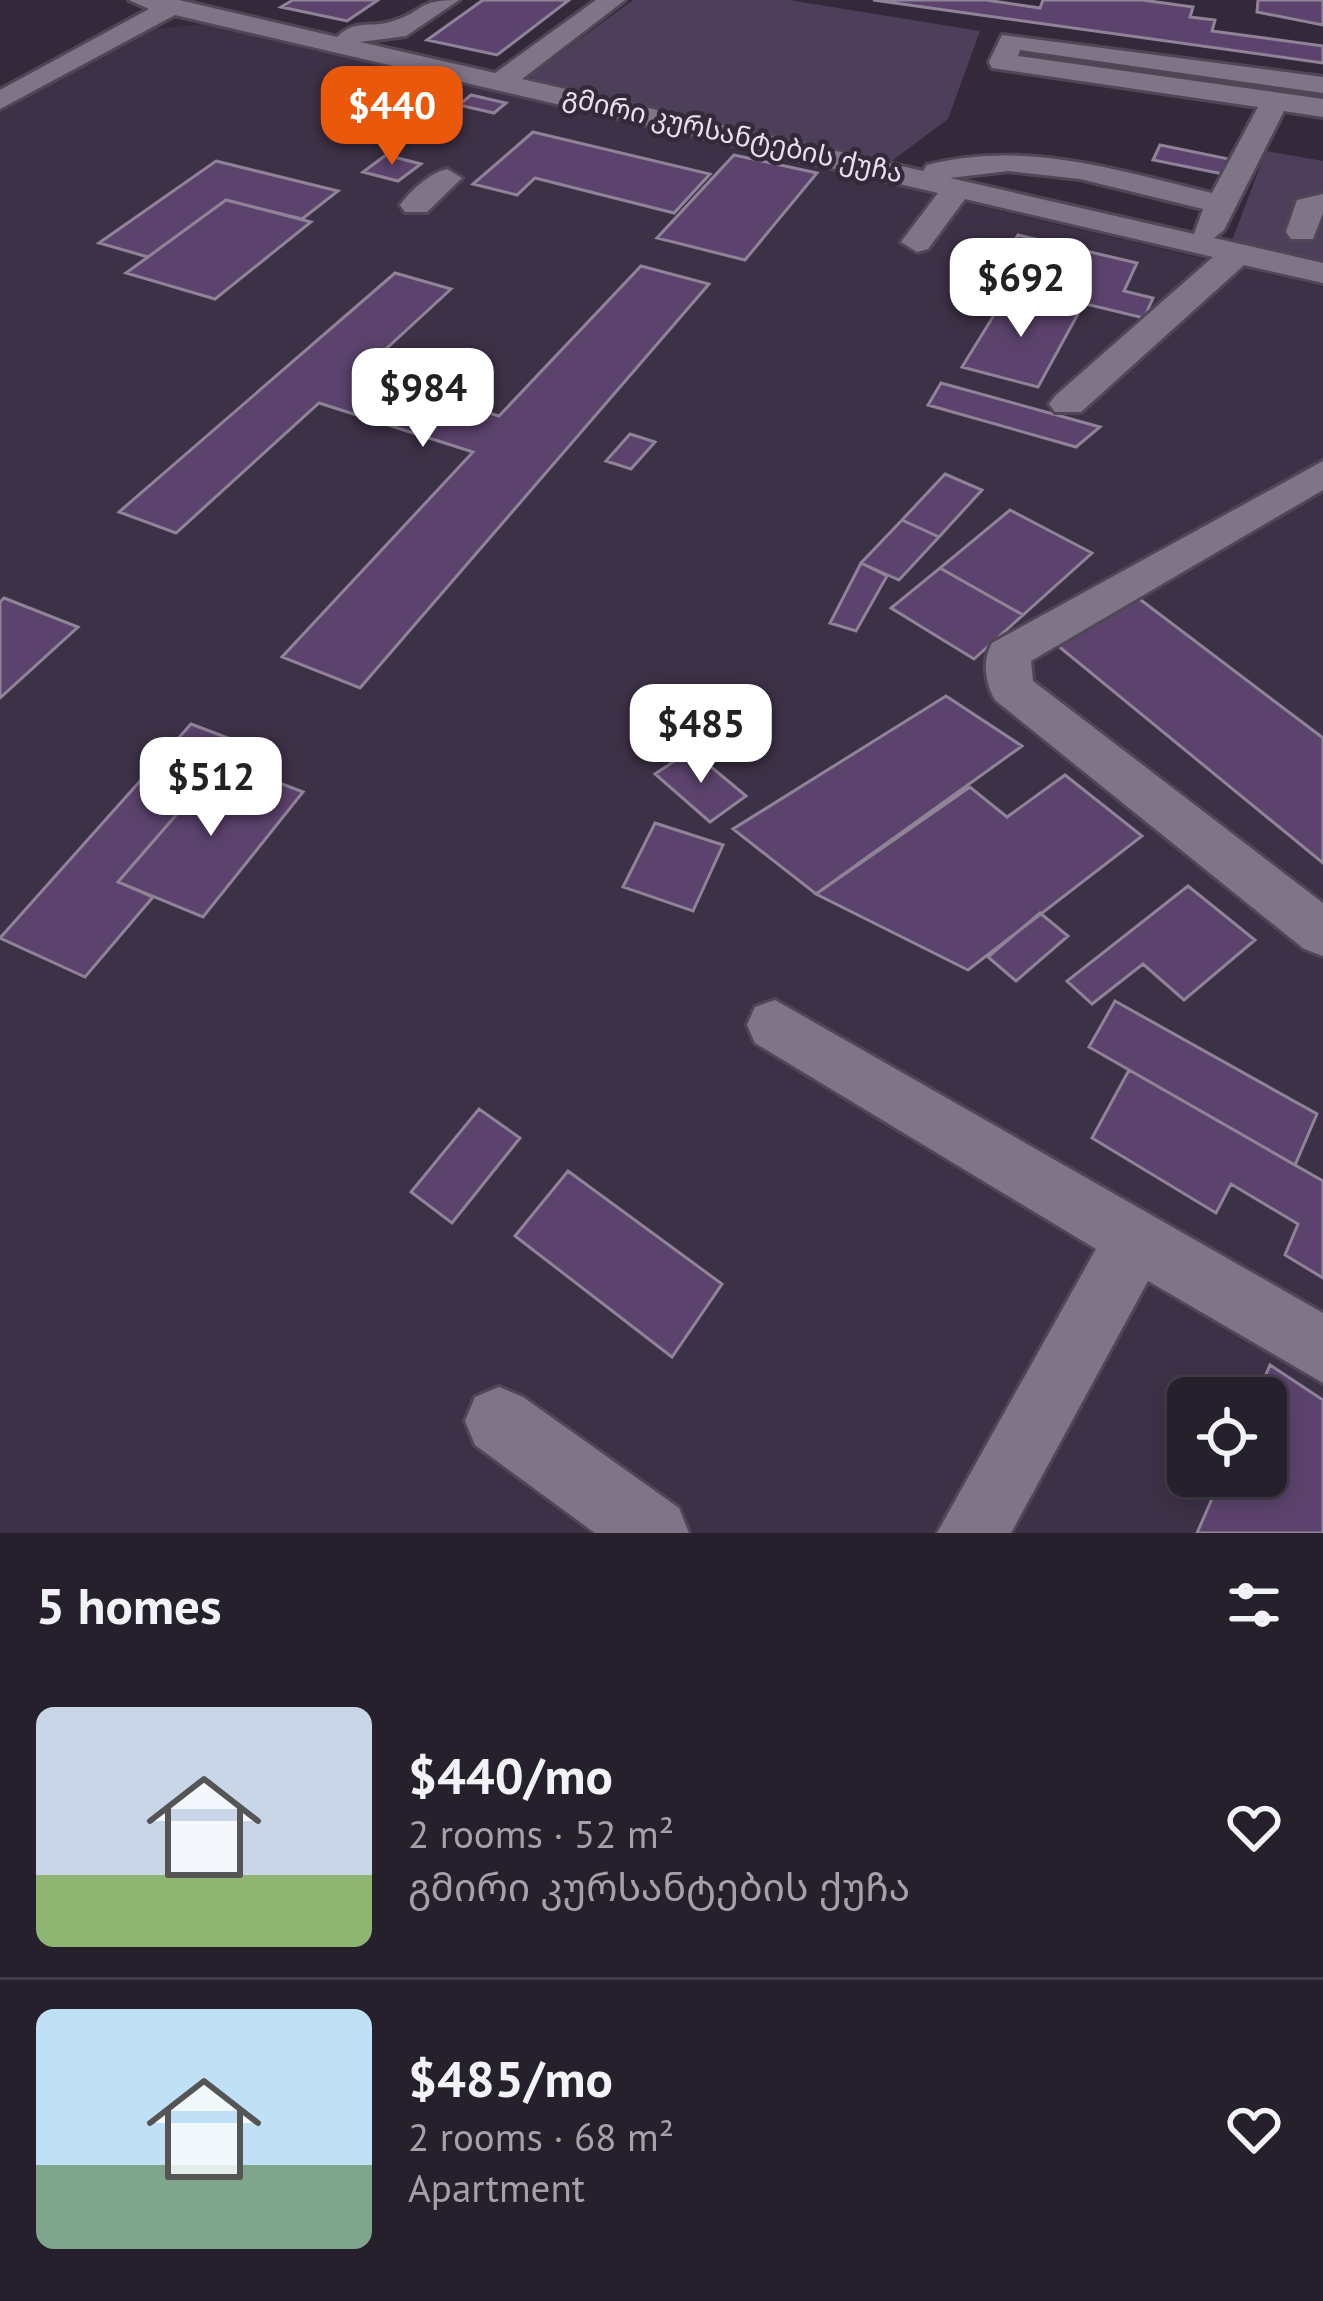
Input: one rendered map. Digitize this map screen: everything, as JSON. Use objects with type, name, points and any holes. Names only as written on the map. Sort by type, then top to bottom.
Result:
[{"type":"street","name":"გმირი კურსანტების ქუჩა","points":[[142,0],[247,23],[351,37],[501,82],[1323,273]]},
{"type":"street","points":[[351,37],[398,31],[446,0]]},
{"type":"street","points":[[501,82],[612,0]]},
{"type":"street","points":[[0,101],[173,6]]},
{"type":"street","points":[[1323,85],[1011,41],[1002,62],[1323,108]]},
{"type":"street","points":[[1201,243],[1275,101]]},
{"type":"street","points":[[920,177],[986,160],[1033,164],[1221,204]]},
{"type":"street","points":[[416,205],[447,178]]},
{"type":"street","points":[[917,242],[959,186]]},
{"type":"street","points":[[1302,232],[1308,207],[1323,203]]},
{"type":"street","points":[[1068,404],[1238,252]]},
{"type":"street","points":[[1323,473],[1008,654],[1011,688],[1323,933]]},
{"type":"street","points":[[1282,496],[1323,524]]},
{"type":"street","points":[[775,1025],[1323,1350]]},
{"type":"street","points":[[973,1533],[1136,1240]]},
{"type":"street","points":[[499,1421],[654,1533]]},
{"type":"shaded area","points":[[633,0],[789,0],[980,31],[948,119],[889,163],[531,82],[531,75]]},
{"type":"shaded area","points":[[203,24],[1323,287],[1323,1533],[0,1533],[0,113],[145,30]]},
{"type":"shaded area","points":[[1266,151],[1323,161],[1323,264],[1231,243]]},
{"type":"building","points":[[293,0],[378,0],[347,21],[281,7]]},
{"type":"building","points":[[483,0],[569,0],[497,55],[427,40]]},
{"type":"building","points":[[873,0],[986,0],[1040,8],[1043,0],[1142,0],[1193,7],[1190,17],[1215,20],[1212,31],[1323,46],[1323,63]]},
{"type":"building","points":[[1258,0],[1323,0],[1323,25],[1257,12]]},
{"type":"building","points":[[471,95],[506,103],[494,113],[459,105]]},
{"type":"building","points":[[533,132],[710,174],[674,213],[535,178],[517,195],[473,184]]},
{"type":"building","points":[[1160,145],[1229,159],[1223,174],[1153,160]]},
{"type":"building","points":[[386,155],[421,164],[398,181],[363,172]]},
{"type":"building","points":[[734,155],[817,173],[745,260],[657,238]]},
{"type":"building","points":[[216,161],[338,191],[302,219],[226,200],[148,257],[99,243]]},
{"type":"building","points":[[226,200],[311,222],[215,299],[126,273]]},
{"type":"building","points":[[1018,235],[1137,263],[1124,291],[1153,298],[1144,318],[990,281]]},
{"type":"building","points":[[641,266],[709,284],[360,688],[282,657],[473,452],[319,403],[176,533],[119,512],[395,273],[451,289],[360,373],[499,416]]},
{"type":"building","points":[[1007,294],[1079,312],[1038,387],[962,367]]},
{"type":"building","points":[[941,383],[1100,427],[1076,447],[928,405]]},
{"type":"building","points":[[630,434],[655,442],[631,469],[606,461]]},
{"type":"building","points":[[945,474],[982,490],[939,537],[902,520]]},
{"type":"building","points":[[1010,510],[1092,553],[1023,615],[940,568]]},
{"type":"building","points":[[902,520],[939,537],[899,580],[861,563]]},
{"type":"building","points":[[861,563],[887,576],[856,631],[830,623]]},
{"type":"building","points":[[940,568],[1023,615],[974,659],[891,608]]},
{"type":"building","points":[[1129,591],[1323,738],[1323,863],[1057,645],[1106,618],[1095,609]]},
{"type":"building","points":[[4,598],[78,627],[0,698],[0,602]]},
{"type":"building","points":[[946,696],[1022,746],[816,894],[733,829]]},
{"type":"building","points":[[191,724],[273,755],[257,775],[223,761],[118,882],[153,897],[85,977],[0,938]]},
{"type":"building","points":[[691,750],[746,796],[710,822],[655,774]]},
{"type":"building","points":[[223,761],[303,792],[203,917],[118,882]]},
{"type":"building","points":[[1065,775],[1142,836],[968,970],[816,894],[970,787],[1007,817]]},
{"type":"building","points":[[655,823],[723,845],[693,911],[623,887]]},
{"type":"building","points":[[1188,886],[1255,940],[1184,1000],[1143,964],[1092,1004],[1067,981]]},
{"type":"building","points":[[1040,913],[1068,936],[1016,981],[988,957]]},
{"type":"building","points":[[1115,1001],[1317,1114],[1295,1165],[1089,1047]]},
{"type":"building","points":[[1129,1070],[1323,1181],[1323,1278],[1285,1255],[1298,1224],[1231,1184],[1216,1213],[1092,1138]]},
{"type":"building","points":[[479,1109],[520,1138],[452,1223],[411,1192]]},
{"type":"building","points":[[568,1171],[722,1284],[672,1357],[515,1236]]},
{"type":"building","points":[[1270,1365],[1323,1400],[1323,1533],[1197,1533],[1213,1497],[1287,1497],[1287,1377],[1265,1377]]}]
